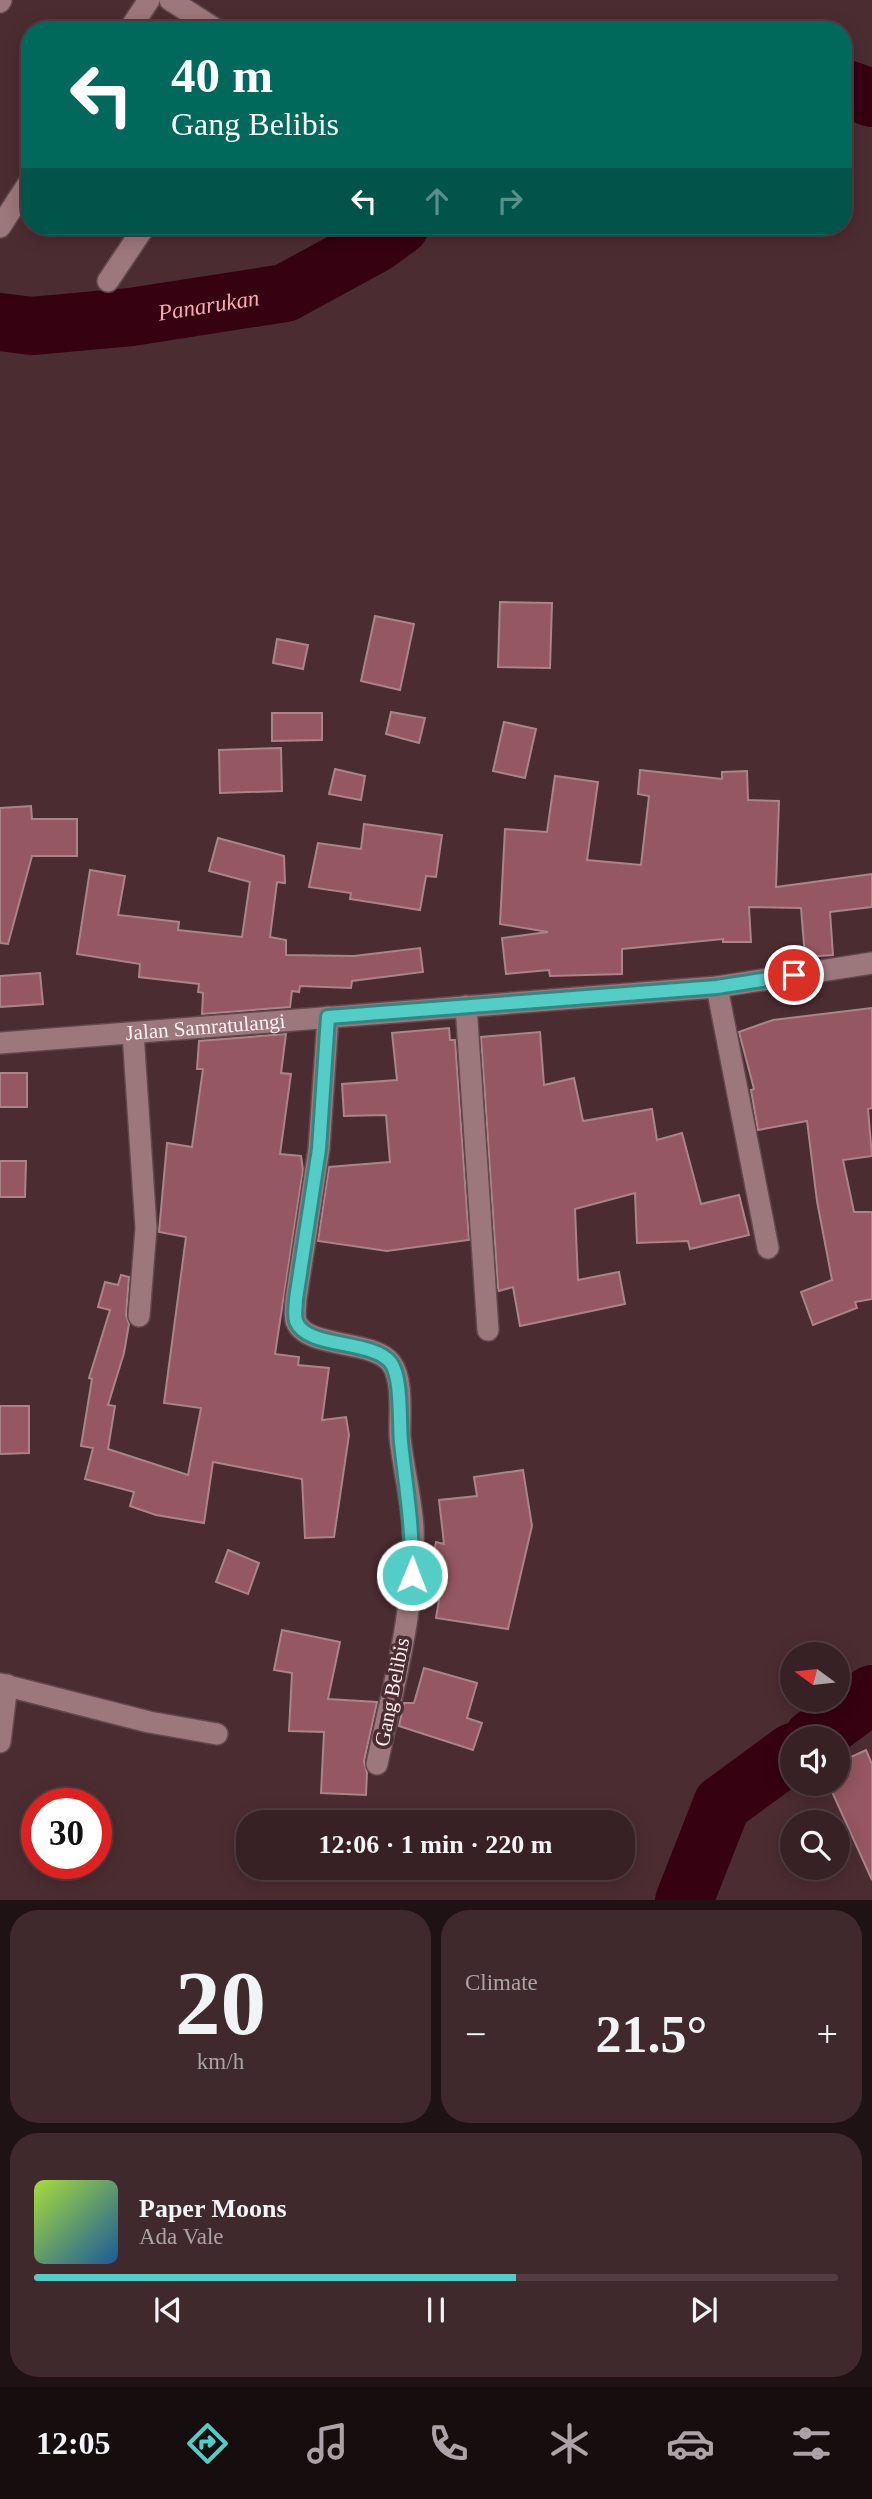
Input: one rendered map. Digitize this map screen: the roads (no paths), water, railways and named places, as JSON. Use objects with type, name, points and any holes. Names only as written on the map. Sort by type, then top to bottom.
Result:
[{"type":"street","points":[[135,21],[149,0]]},
{"type":"street","points":[[170,0],[203,21]]},
{"type":"street","points":[[0,227],[21,195]]},
{"type":"street","points":[[108,281],[139,235]]},
{"type":"street","name":"Jalan Samratulangi","points":[[0,1043],[717,987],[872,963]]},
{"type":"street","points":[[717,987],[768,1248]]},
{"type":"street","points":[[466,1006],[488,1330]]},
{"type":"street","name":"Gang Belibis","points":[[328,1017],[319,1149],[296,1299],[296,1320],[303,1330],[316,1337],[378,1353],[391,1363],[397,1377],[401,1444],[413,1525],[412,1575],[377,1764]]},
{"type":"street","points":[[133,1033],[146,1228],[139,1316]]},
{"type":"street","points":[[0,1742],[4,1684],[149,1722],[217,1734]]},
{"type":"waterway","name":"Panarukan","points":[[852,91],[872,98]]},
{"type":"waterway","name":"Panarukan","points":[[0,322],[32,326],[131,317],[285,293],[388,235]]},
{"type":"waterway","points":[[829,1726],[872,1694]]},
{"type":"waterway","points":[[684,1900],[722,1804],[780,1762]]}]
